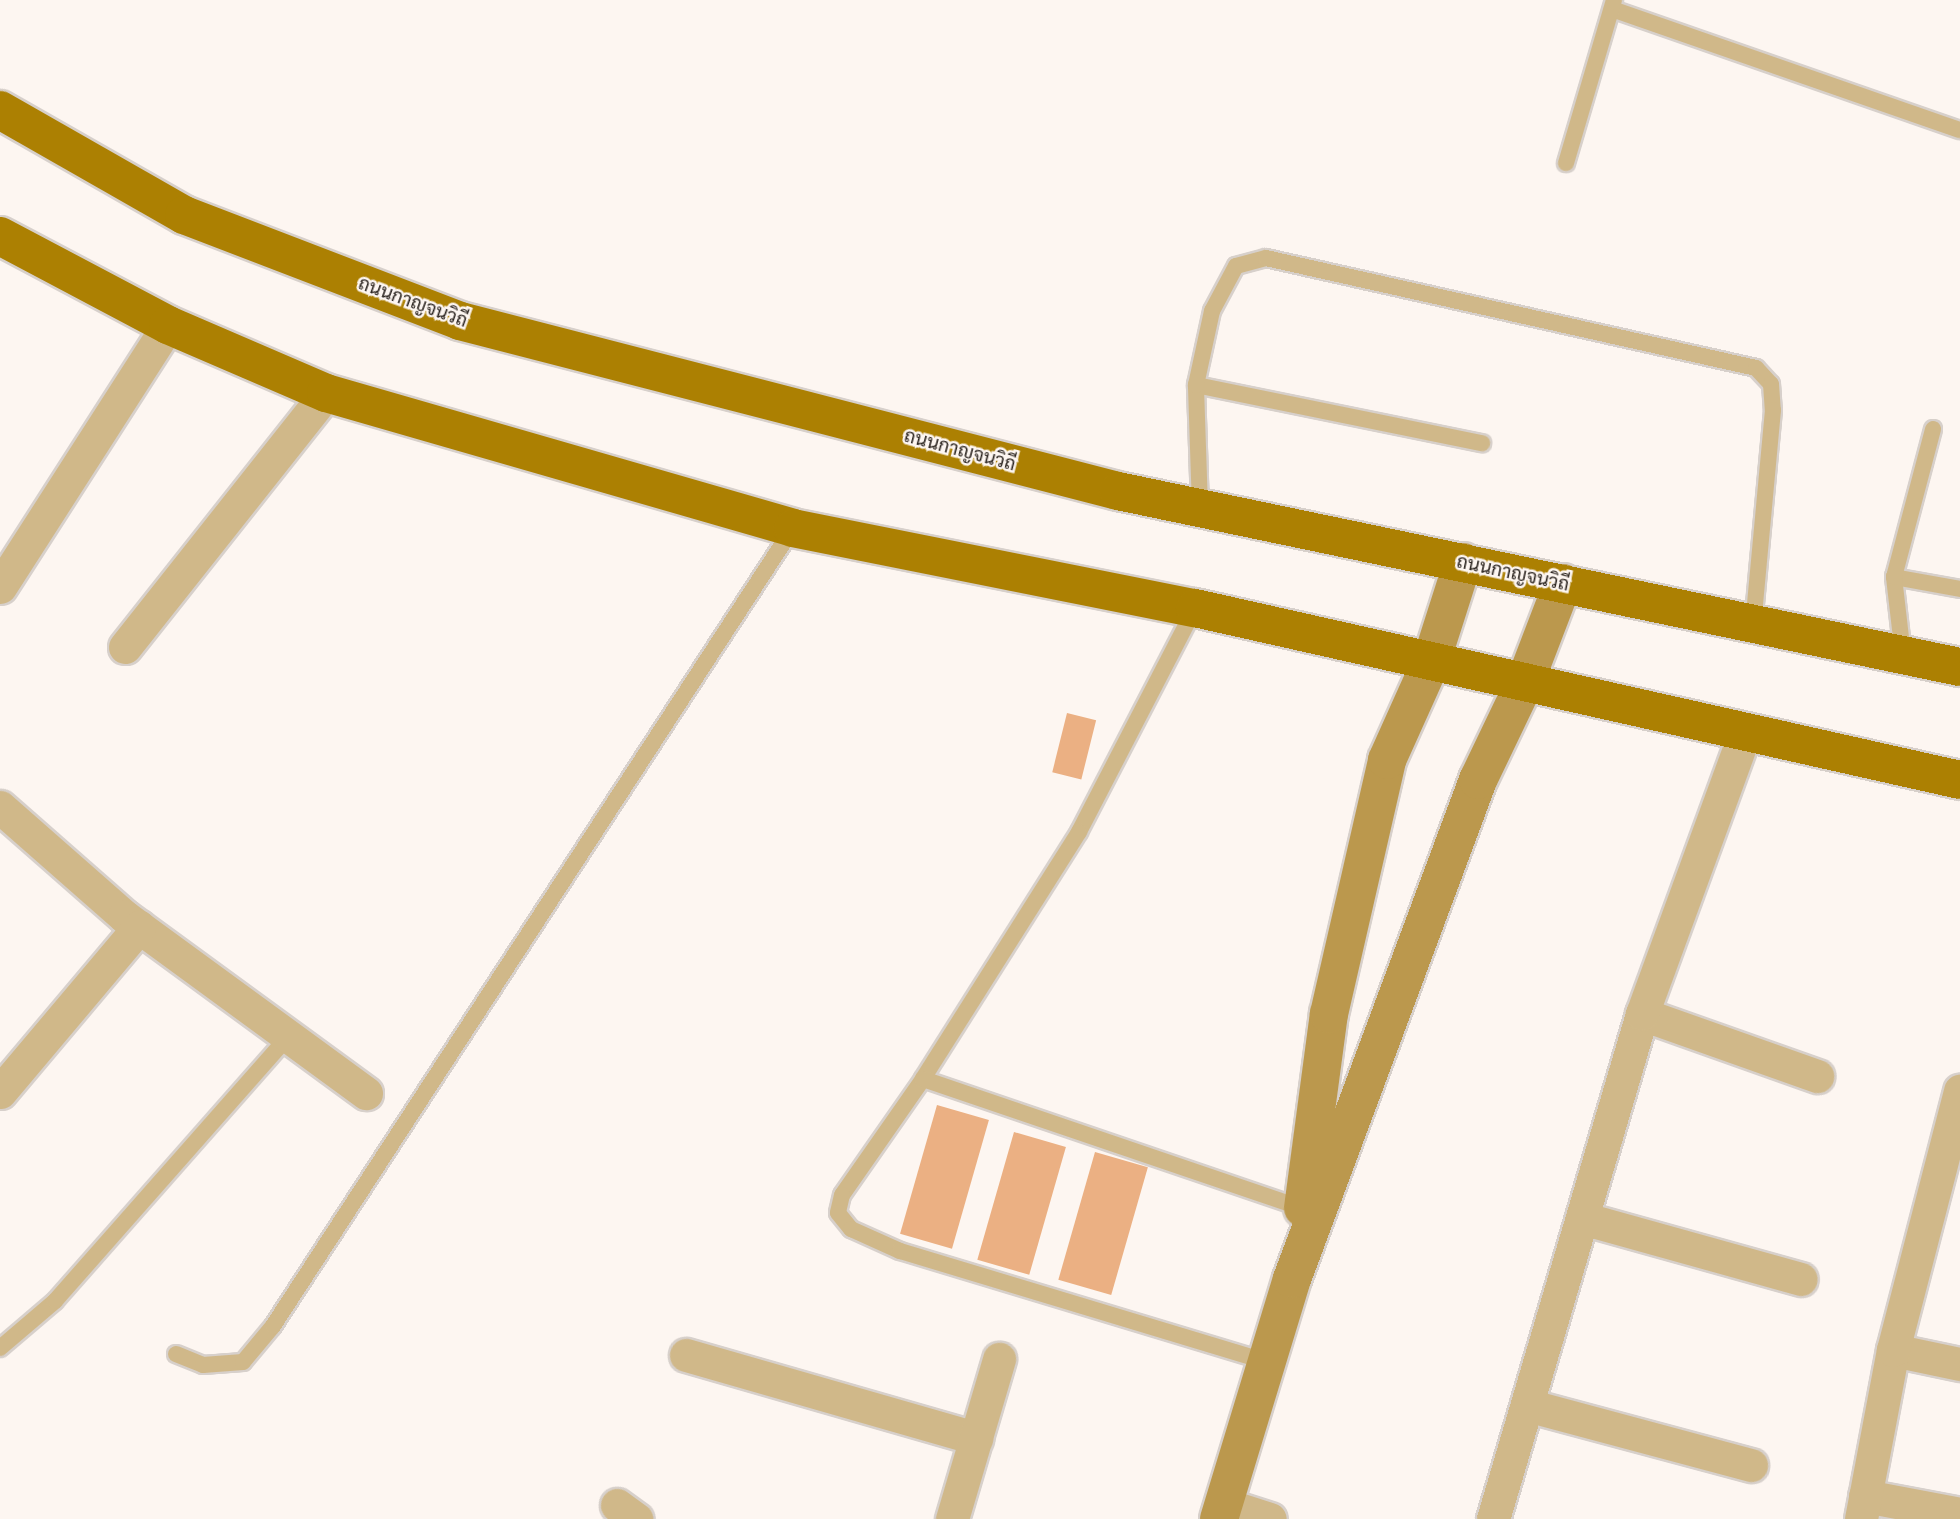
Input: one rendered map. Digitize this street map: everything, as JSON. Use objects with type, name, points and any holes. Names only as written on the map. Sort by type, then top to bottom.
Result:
[{"type":"main road","name":"ถนนกาญจนวิถี","points":[[0,110],[184,215],[460,321],[1200,510],[1563,583],[1753,629],[1960,667]]},
{"type":"main road","points":[[0,236],[168,325],[326,393],[793,528],[1195,608],[1960,780]]},
{"type":"main road","points":[[1292,1279],[1329,1014],[1384,774],[1431,662],[1463,562]]},
{"type":"main road","points":[[1221,1512],[1292,1279],[1478,780],[1525,682],[1563,583]]},
{"type":"street","points":[[0,587],[168,325]]},
{"type":"street","points":[[125,647],[326,393]]},
{"type":"street","points":[[1493,1519],[1642,1014],[1745,732]]},
{"type":"street","points":[[0,807],[139,927],[366,1093]]},
{"type":"street","points":[[0,1093],[139,927]]},
{"type":"street","points":[[1642,1014],[1817,1076]]},
{"type":"street","points":[[1960,1091],[1892,1350],[1863,1508],[1960,1514]]},
{"type":"street","points":[[1582,1219],[1801,1279]]},
{"type":"street","points":[[1892,1350],[1960,1364]]},
{"type":"street","points":[[686,1355],[976,1438]]},
{"type":"street","points":[[952,1519],[999,1359]]},
{"type":"street","points":[[1527,1405],[1751,1465]]},
{"type":"street","points":[[1221,1512],[1270,1519]]},
{"type":"lane","points":[[1566,163],[1613,4],[1960,130]]},
{"type":"lane","points":[[1200,510],[1196,385],[1224,283],[1252,259],[1745,364],[1771,384],[1773,410],[1753,629]]},
{"type":"lane","points":[[1196,385],[1482,443]]},
{"type":"lane","points":[[1903,655],[1894,577],[1933,429]]},
{"type":"lane","points":[[176,1354],[203,1365],[243,1362],[273,1326],[793,528]]},
{"type":"lane","points":[[1894,577],[1960,589]]},
{"type":"lane","points":[[1195,608],[1079,832],[923,1079],[842,1195],[838,1213],[851,1229],[900,1251],[1267,1362]]},
{"type":"lane","points":[[0,1348],[55,1301],[288,1037]]},
{"type":"lane","points":[[923,1079],[1303,1208]]},
{"type":"building","points":[[1067,713],[1096,720],[1081,779],[1052,772]]},
{"type":"building","points":[[937,1105],[989,1120],[952,1249],[900,1234]]},
{"type":"building","points":[[1014,1132],[1066,1147],[1029,1275],[977,1260]]},
{"type":"building","points":[[1095,1152],[1148,1167],[1111,1295],[1058,1280]]}]
